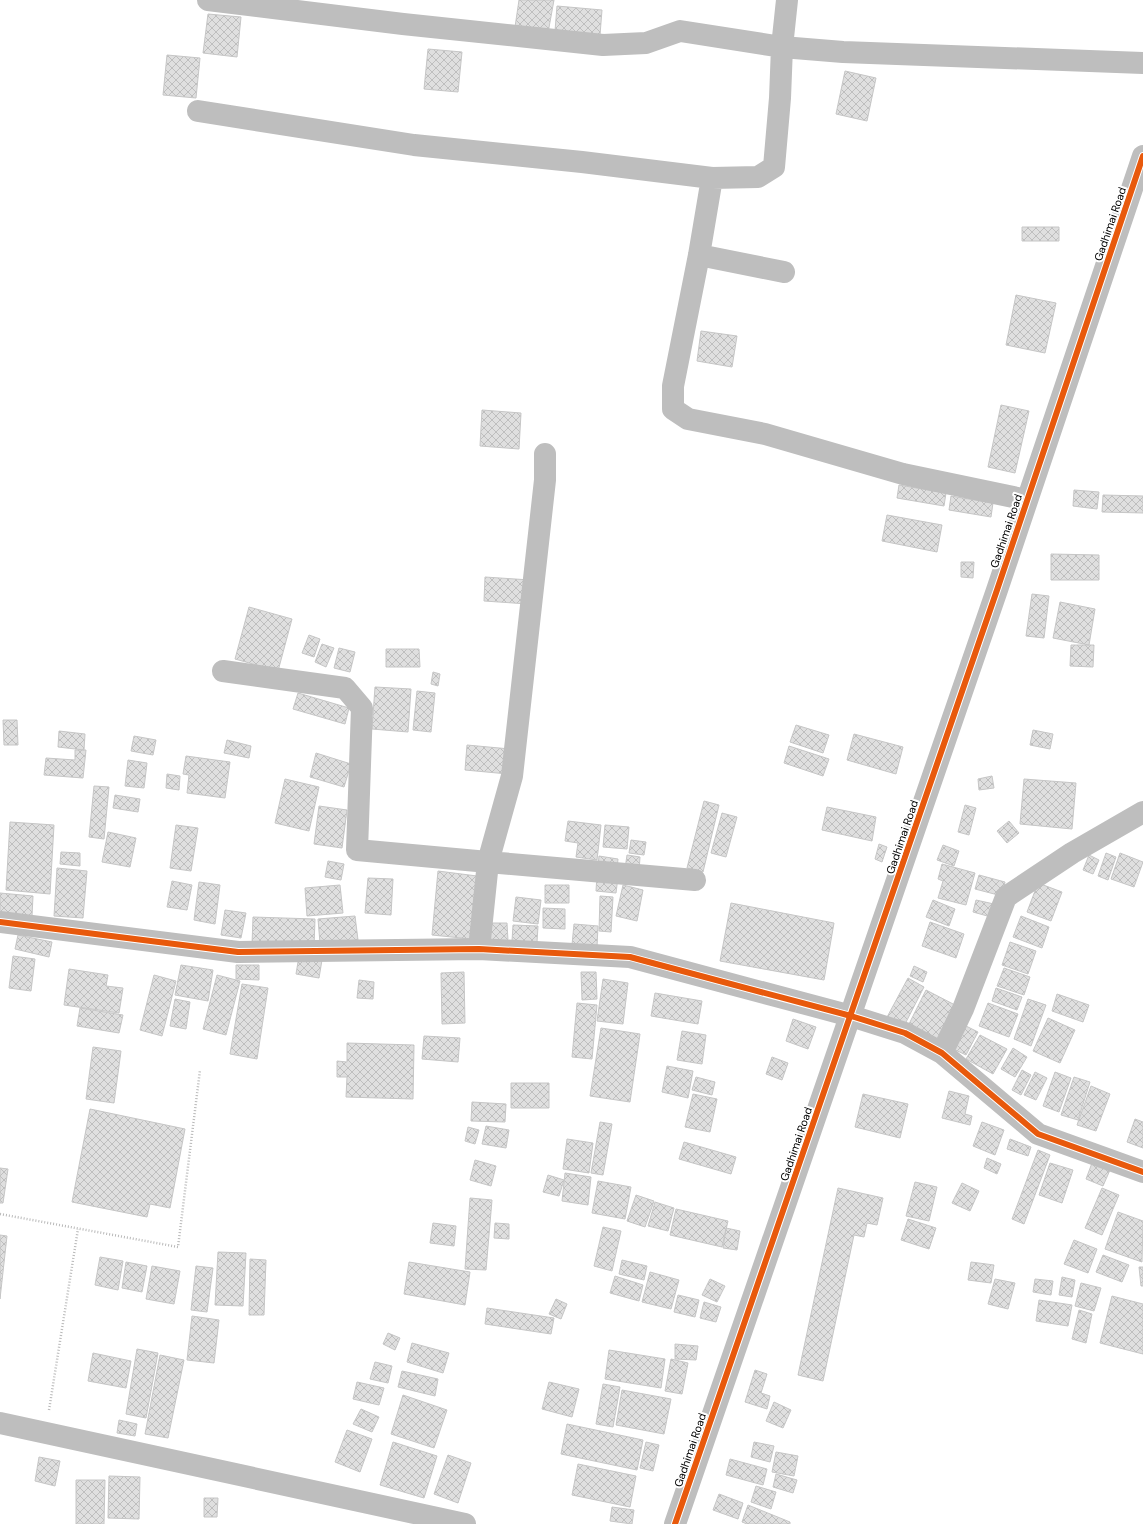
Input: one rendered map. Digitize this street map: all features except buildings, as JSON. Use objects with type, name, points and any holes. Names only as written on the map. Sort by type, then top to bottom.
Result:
[{"type":"street","points":[[208,0],[403,24],[603,45],[646,43],[680,31],[782,47],[844,52],[1143,62]]},
{"type":"street","points":[[198,111],[414,145],[582,162],[712,178],[758,177],[774,167],[780,98],[782,47],[787,0]]},
{"type":"street","name":"Gadhimai Road","points":[[675,1524],[851,1016],[1143,156]]},
{"type":"street","points":[[712,178],[699,255],[673,386],[673,409],[688,419],[765,434],[903,474],[1027,500]]},
{"type":"street","points":[[699,255],[784,272]]},
{"type":"street","points":[[479,949],[488,862],[512,776],[545,480],[545,454]]},
{"type":"street","points":[[223,671],[345,688],[362,708],[357,850],[695,880]]},
{"type":"street","points":[[942,1053],[963,1008],[1006,897],[1072,853],[1143,812]]},
{"type":"street","points":[[0,922],[238,952],[479,949],[630,957],[851,1016],[905,1034],[942,1053],[1038,1134],[1143,1172]]},
{"type":"street","points":[[0,1422],[465,1524]]},
{"type":"path","points":[[0,1214],[178,1247],[200,1070]]},
{"type":"path","points":[[46,1433],[78,1229]]},
{"type":"cycle path","points":[[675,1524],[997,590],[1143,156]]},
{"type":"cycle path","points":[[0,922],[238,952],[479,949],[630,957],[851,1016],[905,1033],[942,1053],[1038,1134],[1143,1172]]}]
